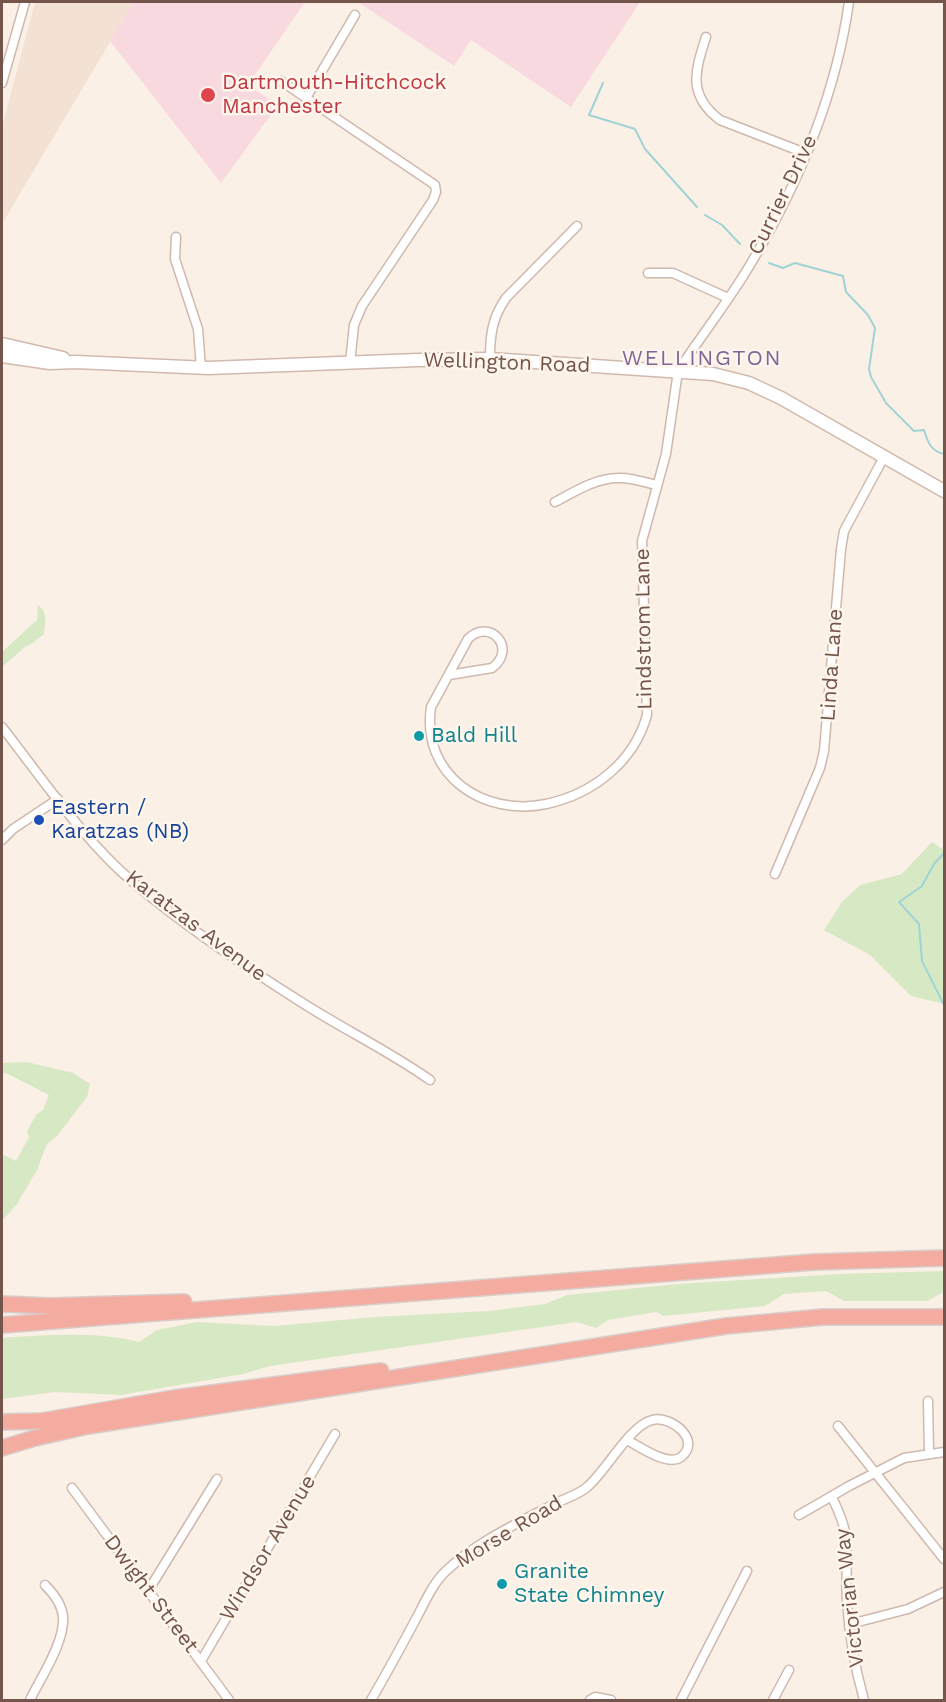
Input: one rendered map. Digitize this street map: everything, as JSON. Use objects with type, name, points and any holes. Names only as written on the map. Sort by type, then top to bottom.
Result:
[{"type":"highway","points":[[2,1325],[814,1262],[945,1258]]},
{"type":"highway","points":[[2,1304],[51,1306],[184,1302],[231,1308]]},
{"type":"highway","points":[[2,1422],[42,1421],[174,1398],[387,1370],[530,1355],[726,1326],[823,1317],[945,1317]]},
{"type":"highway","points":[[2,1448],[88,1426],[463,1368],[530,1355]]},
{"type":"main road","name":"Wellington Road","points":[[2,344],[76,362]]},
{"type":"main road","name":"Wellington Road","points":[[2,356],[50,363],[76,362],[201,368],[427,359],[490,359],[713,374],[749,383],[792,404],[945,491]]},
{"type":"street","points":[[2,83],[25,2]]},
{"type":"street","name":"Currier Drive","points":[[678,371],[728,298],[766,235],[805,153],[829,90],[849,2]]},
{"type":"street","points":[[306,99],[355,15]]},
{"type":"street","points":[[706,37],[695,73],[700,99],[711,114],[720,120],[805,153]]},
{"type":"street","points":[[281,81],[435,185],[436,192],[433,200],[369,295],[357,317],[352,333],[350,363]]},
{"type":"street","points":[[490,359],[491,329],[499,308],[506,298],[577,226]]},
{"type":"street","points":[[176,237],[175,259],[198,329],[201,368]]},
{"type":"street","points":[[648,273],[659,271],[673,273],[728,298]]},
{"type":"street","name":"Lindstrom Lane","points":[[449,675],[492,668],[498,664],[503,652],[499,639],[483,631],[472,635],[449,675],[431,707],[429,719],[431,740],[440,764],[447,773],[474,794],[509,805],[545,804],[590,786],[616,768],[634,744],[647,715],[641,558],[643,532],[668,442],[678,371]]},
{"type":"street","name":"Linda Lane","points":[[775,874],[820,768],[824,751],[844,531],[884,457]]},
{"type":"street","points":[[555,502],[604,480],[630,479],[656,485]]},
{"type":"street","name":"Karatzas Avenue","points":[[2,727],[58,799],[111,861],[147,894],[302,1003],[430,1080]]},
{"type":"street","points":[[2,840],[13,829],[58,799]]},
{"type":"street","points":[[928,1401],[929,1453]]},
{"type":"street","name":"Morse Road","points":[[371,1701],[425,1601],[445,1571],[502,1532],[588,1487],[627,1440],[640,1427],[655,1419],[680,1427],[687,1443],[686,1452],[680,1458],[672,1461],[663,1459],[627,1440]]},
{"type":"street","points":[[838,1425],[945,1559]]},
{"type":"street","name":"Windsor Avenue","points":[[201,1662],[335,1434]]},
{"type":"street","points":[[799,1515],[904,1458],[945,1452]]},
{"type":"street","points":[[148,1591],[217,1479]]},
{"type":"street","name":"Dwight Street","points":[[72,1488],[229,1701]]},
{"type":"street","name":"Victorian Way","points":[[832,1497],[845,1529],[847,1600],[855,1662],[864,1701]]},
{"type":"street","points":[[681,1701],[747,1571]]},
{"type":"street","points":[[30,1701],[63,1626],[61,1607],[45,1585]]},
{"type":"street","points":[[850,1627],[858,1622],[908,1609],[945,1592]]},
{"type":"street","points":[[773,1701],[789,1670]]},
{"type":"street","points":[[593,1699],[604,1697],[611,1701]]},
{"type":"shaded area","points":[[35,2],[128,2],[132,5],[2,224],[2,127]]},
{"type":"shaded area","name":"Dartmouth-Hitchcock Manchester","points":[[128,2],[305,2],[248,85],[278,105],[221,183],[110,41],[132,5]]},
{"type":"shaded area","name":"Dartmouth-Hitchcock Manchester","points":[[358,2],[640,2],[571,107],[471,40],[454,66]]},
{"type":"green space","points":[[38,605],[45,615],[44,634],[2,667],[2,652],[37,620]]},
{"type":"green space","points":[[932,842],[944,850],[944,1004],[911,996],[870,955],[824,930],[842,902],[860,885],[902,874]]},
{"type":"green space","points":[[27,1062],[73,1073],[90,1084],[87,1097],[57,1136],[47,1144],[37,1170],[17,1204],[2,1221],[2,1154],[16,1161],[29,1137],[27,1131],[36,1115],[43,1110],[49,1095],[6,1073],[2,1074],[2,1063]]},
{"type":"green space","points":[[944,1271],[944,1292],[927,1301],[844,1301],[826,1291],[784,1294],[765,1306],[664,1316],[656,1312],[608,1320],[596,1328],[577,1322],[270,1366],[243,1374],[121,1395],[55,1392],[2,1399],[2,1338],[88,1335],[139,1342],[157,1330],[197,1322],[274,1326],[375,1317],[489,1311],[545,1304],[567,1295],[678,1284],[840,1274]]},
{"type":"waterway","points":[[603,83],[589,115],[635,129],[645,149],[697,207]]},
{"type":"waterway","points":[[705,215],[722,225],[740,244]]},
{"type":"waterway","points":[[769,263],[783,268],[795,263],[843,276],[846,292],[868,315],[875,328],[869,369],[871,377],[886,403],[914,431],[924,430],[931,446],[944,454]]},
{"type":"waterway","points":[[944,853],[934,864],[922,886],[899,902],[919,924],[922,961],[944,1005]]},
{"type":"place","name":"Dartmouth-Hitchcock Manchester","points":[[208,95]]},
{"type":"place","name":"Bald Hill","points":[[419,736]]},
{"type":"place","name":"Eastern / Karatzas (NB)","points":[[39,820]]},
{"type":"place","name":"Granite State Chimney","points":[[502,1584]]},
{"type":"district","name":"WELLINGTON","points":[[702,359]]}]
